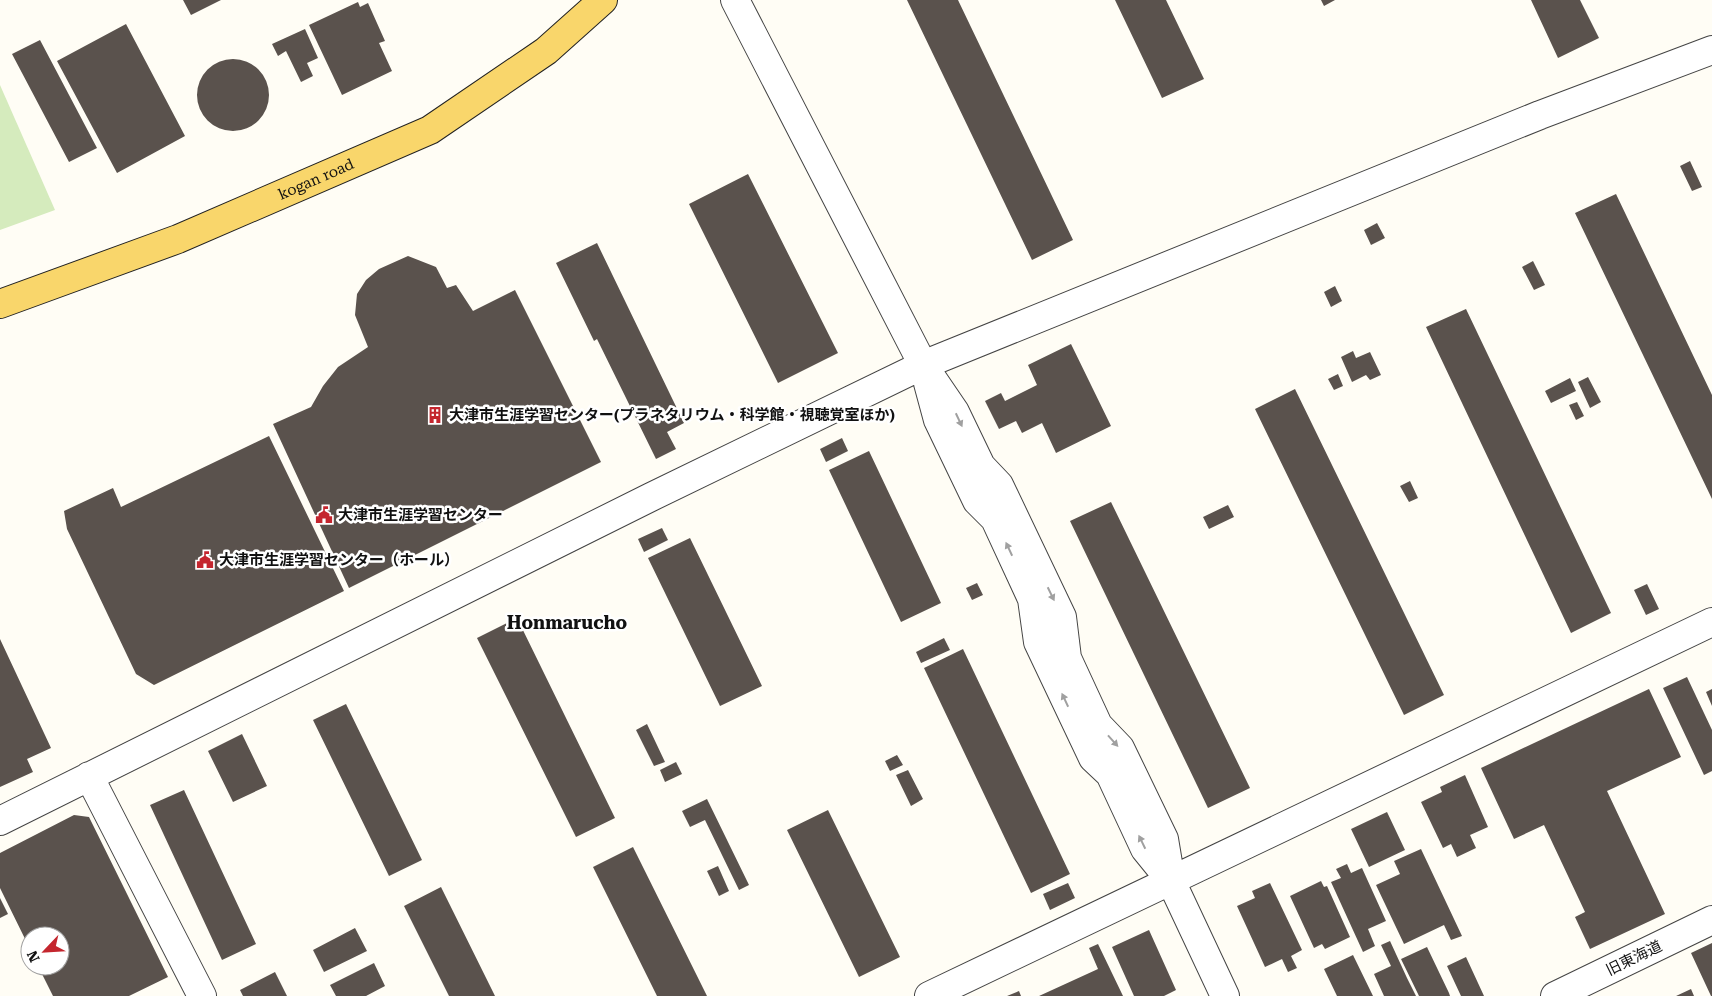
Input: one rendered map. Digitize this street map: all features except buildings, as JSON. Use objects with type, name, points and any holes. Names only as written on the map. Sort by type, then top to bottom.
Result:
[{"type":"main road","name":"kogan road","points":[[0,304],[178,239],[430,130],[546,51],[603,0]]},
{"type":"street","points":[[735,0],[923,364],[938,420],[976,501],[995,520],[1020,573],[1032,600],[1038,642],[1093,758],[1110,774],[1145,849],[1171,881],[1225,996]]},
{"type":"street","points":[[0,821],[651,497],[923,364],[1540,115],[1712,50]]},
{"type":"street","points":[[929,996],[1712,622]]},
{"type":"street","points":[[89,776],[202,996]]},
{"type":"street","name":"旧東海道","points":[[1570,993],[1712,920]]},
{"type":"green space","points":[[0,85],[55,210],[0,230]]},
{"type":"place","name":"大津市生涯学習センター(プラネタリウム・科学館・視聴覚室ほか)","points":[[435,415]]},
{"type":"place","name":"大津市生涯学習センター","points":[[324,515]]},
{"type":"place","name":"大津市生涯学習センター（ホール）","points":[[205,560]]},
{"type":"district","name":"Honmarucho","points":[[567,622]]}]
